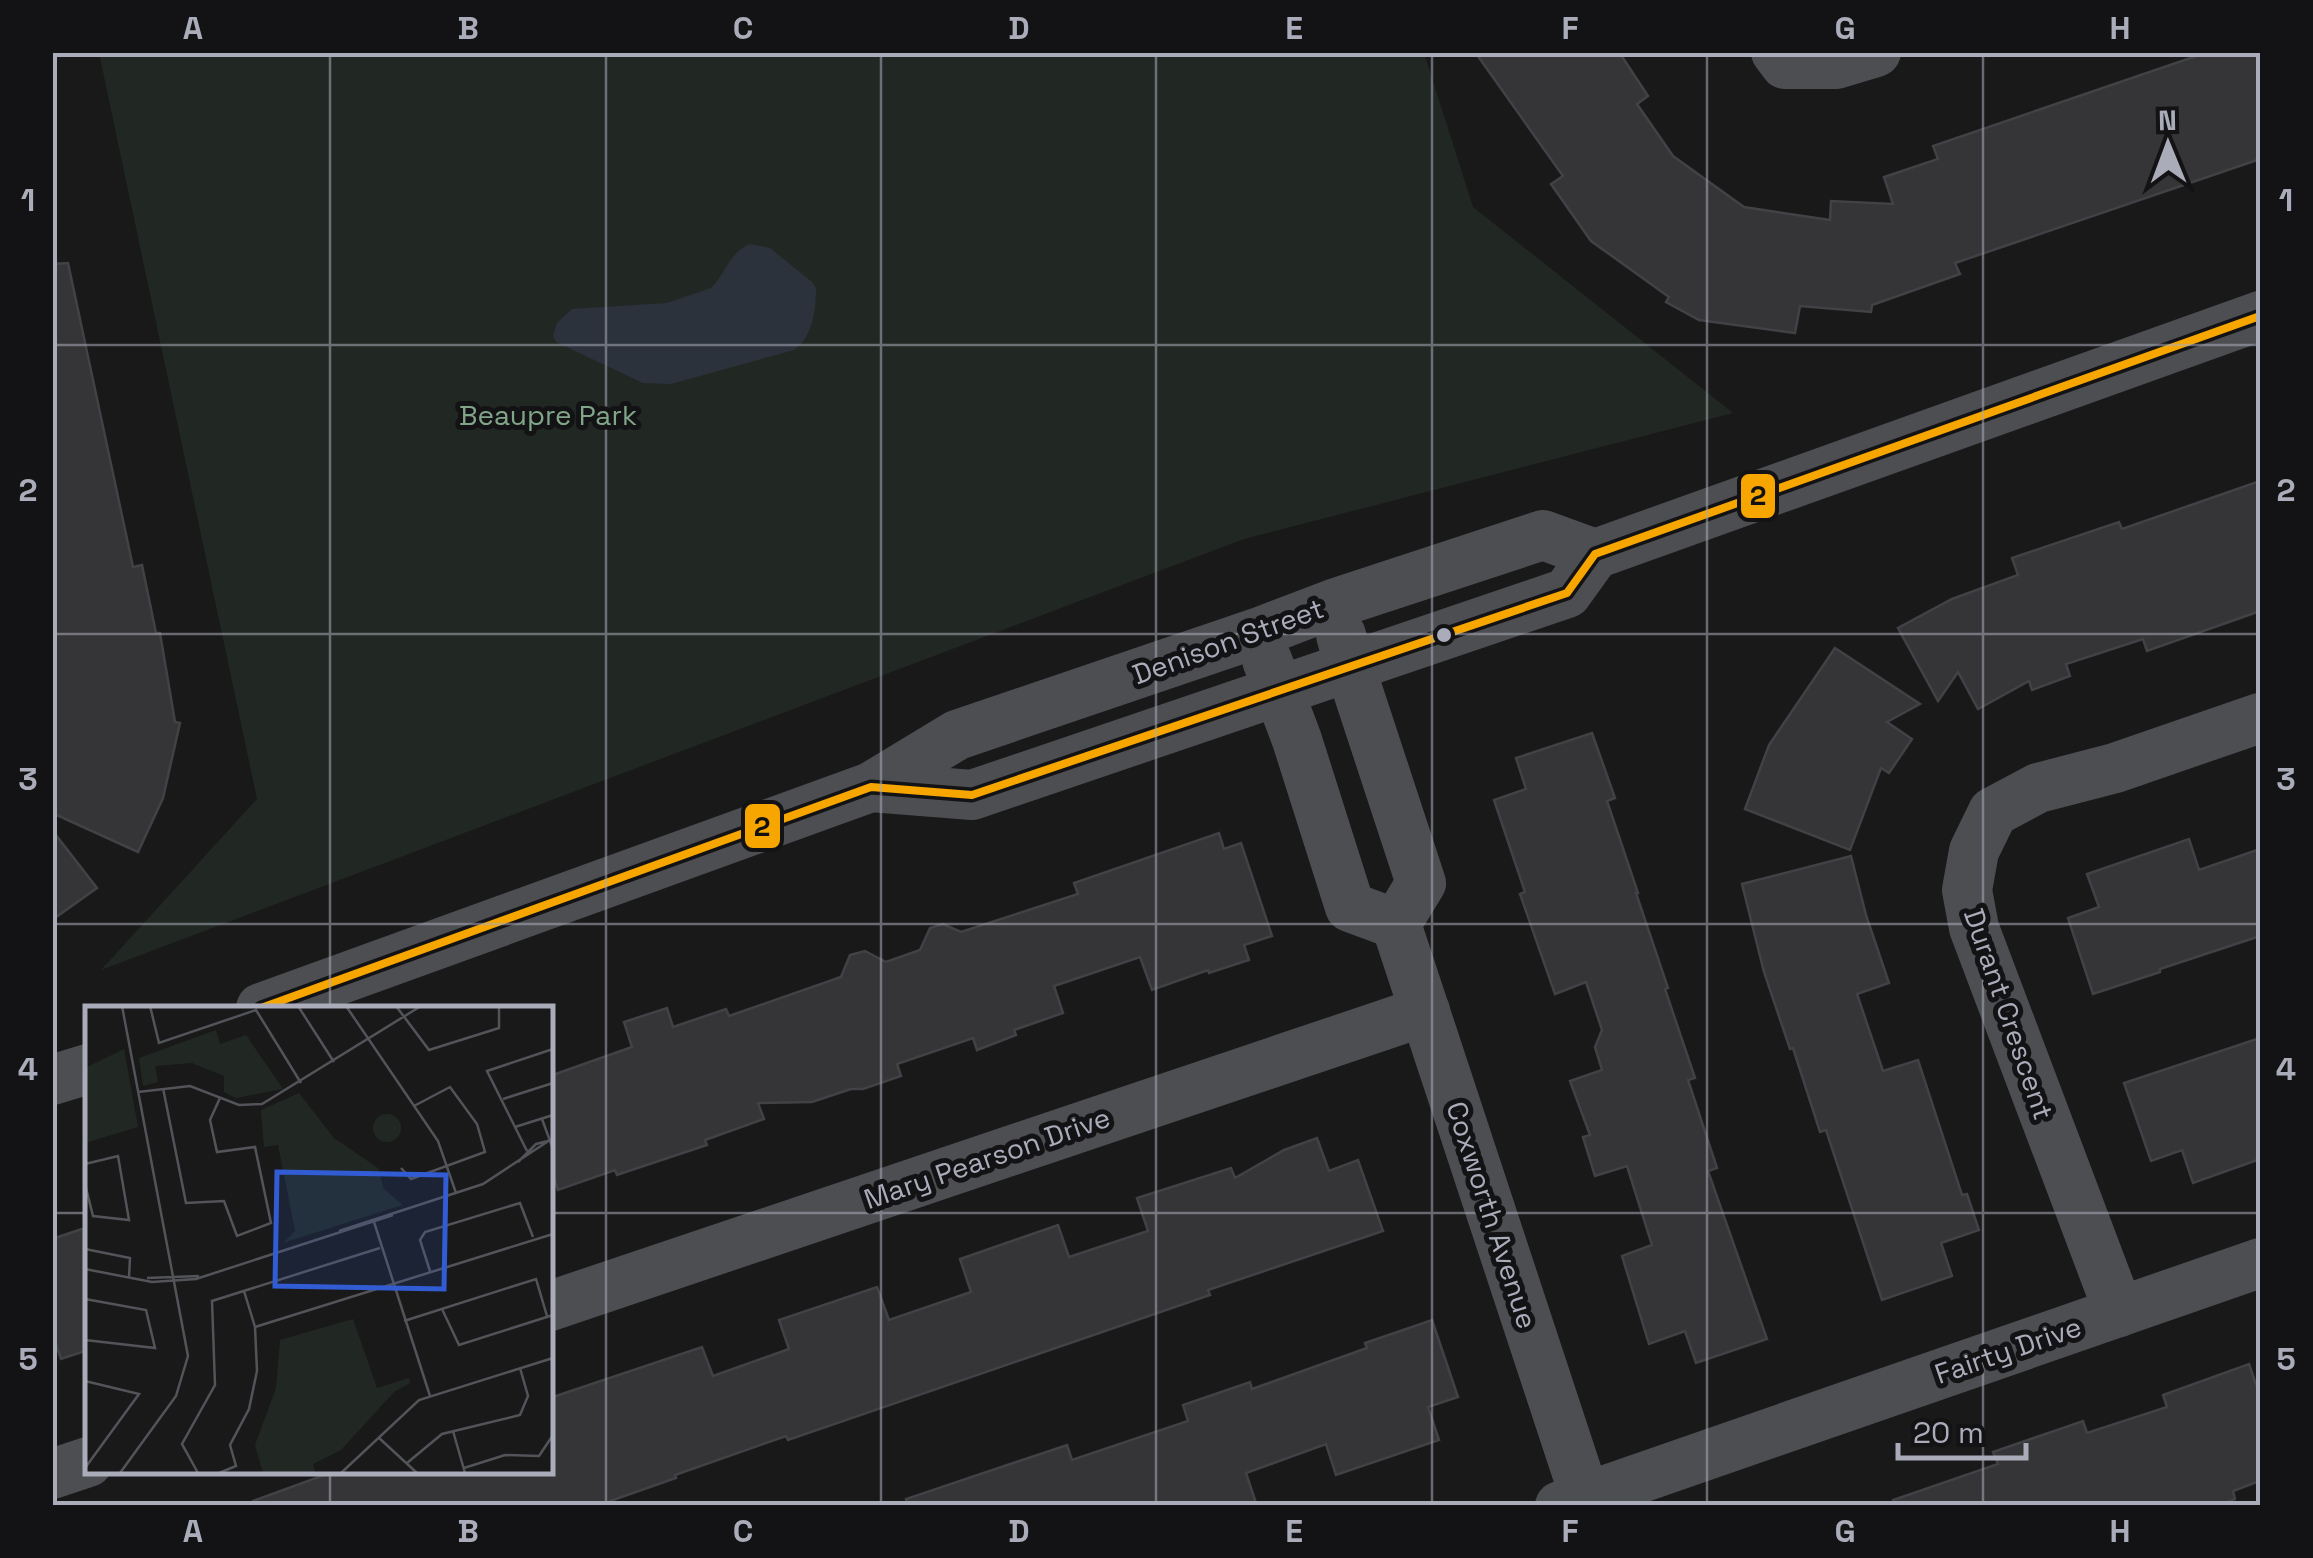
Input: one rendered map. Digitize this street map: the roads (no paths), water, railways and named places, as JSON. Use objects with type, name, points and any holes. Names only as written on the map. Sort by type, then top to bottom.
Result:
[{"type":"street","points":[[1776,52],[1784,64],[1836,64],[1876,52]]},
{"type":"street","points":[[1595,554],[2260,316]]},
{"type":"street","name":"Denison Street","points":[[267,1006],[870,787],[957,735],[1333,604],[1544,536],[1595,554],[1567,592],[972,796],[870,787]]},
{"type":"street","points":[[1257,633],[1350,907],[1396,924],[1421,883],[1350,668],[1333,604]]},
{"type":"street","name":"Durant Crescent","points":[[2119,1312],[1974,928],[1967,890],[1974,851],[1993,812],[2038,788],[2115,768],[2260,718]]},
{"type":"street","name":"Coxworth Avenue","points":[[1396,924],[1578,1503]]},
{"type":"street","name":"Mary Pearson Drive","points":[[552,1305],[1425,1012]]},
{"type":"street","points":[[52,1080],[85,1069]]},
{"type":"street","name":"Fairty Drive","points":[[1578,1503],[2260,1264]]},
{"type":"street","points":[[52,1474],[85,1463]]},
{"type":"park label","name":"Beaupre Park","points":[[548,415]]}]
